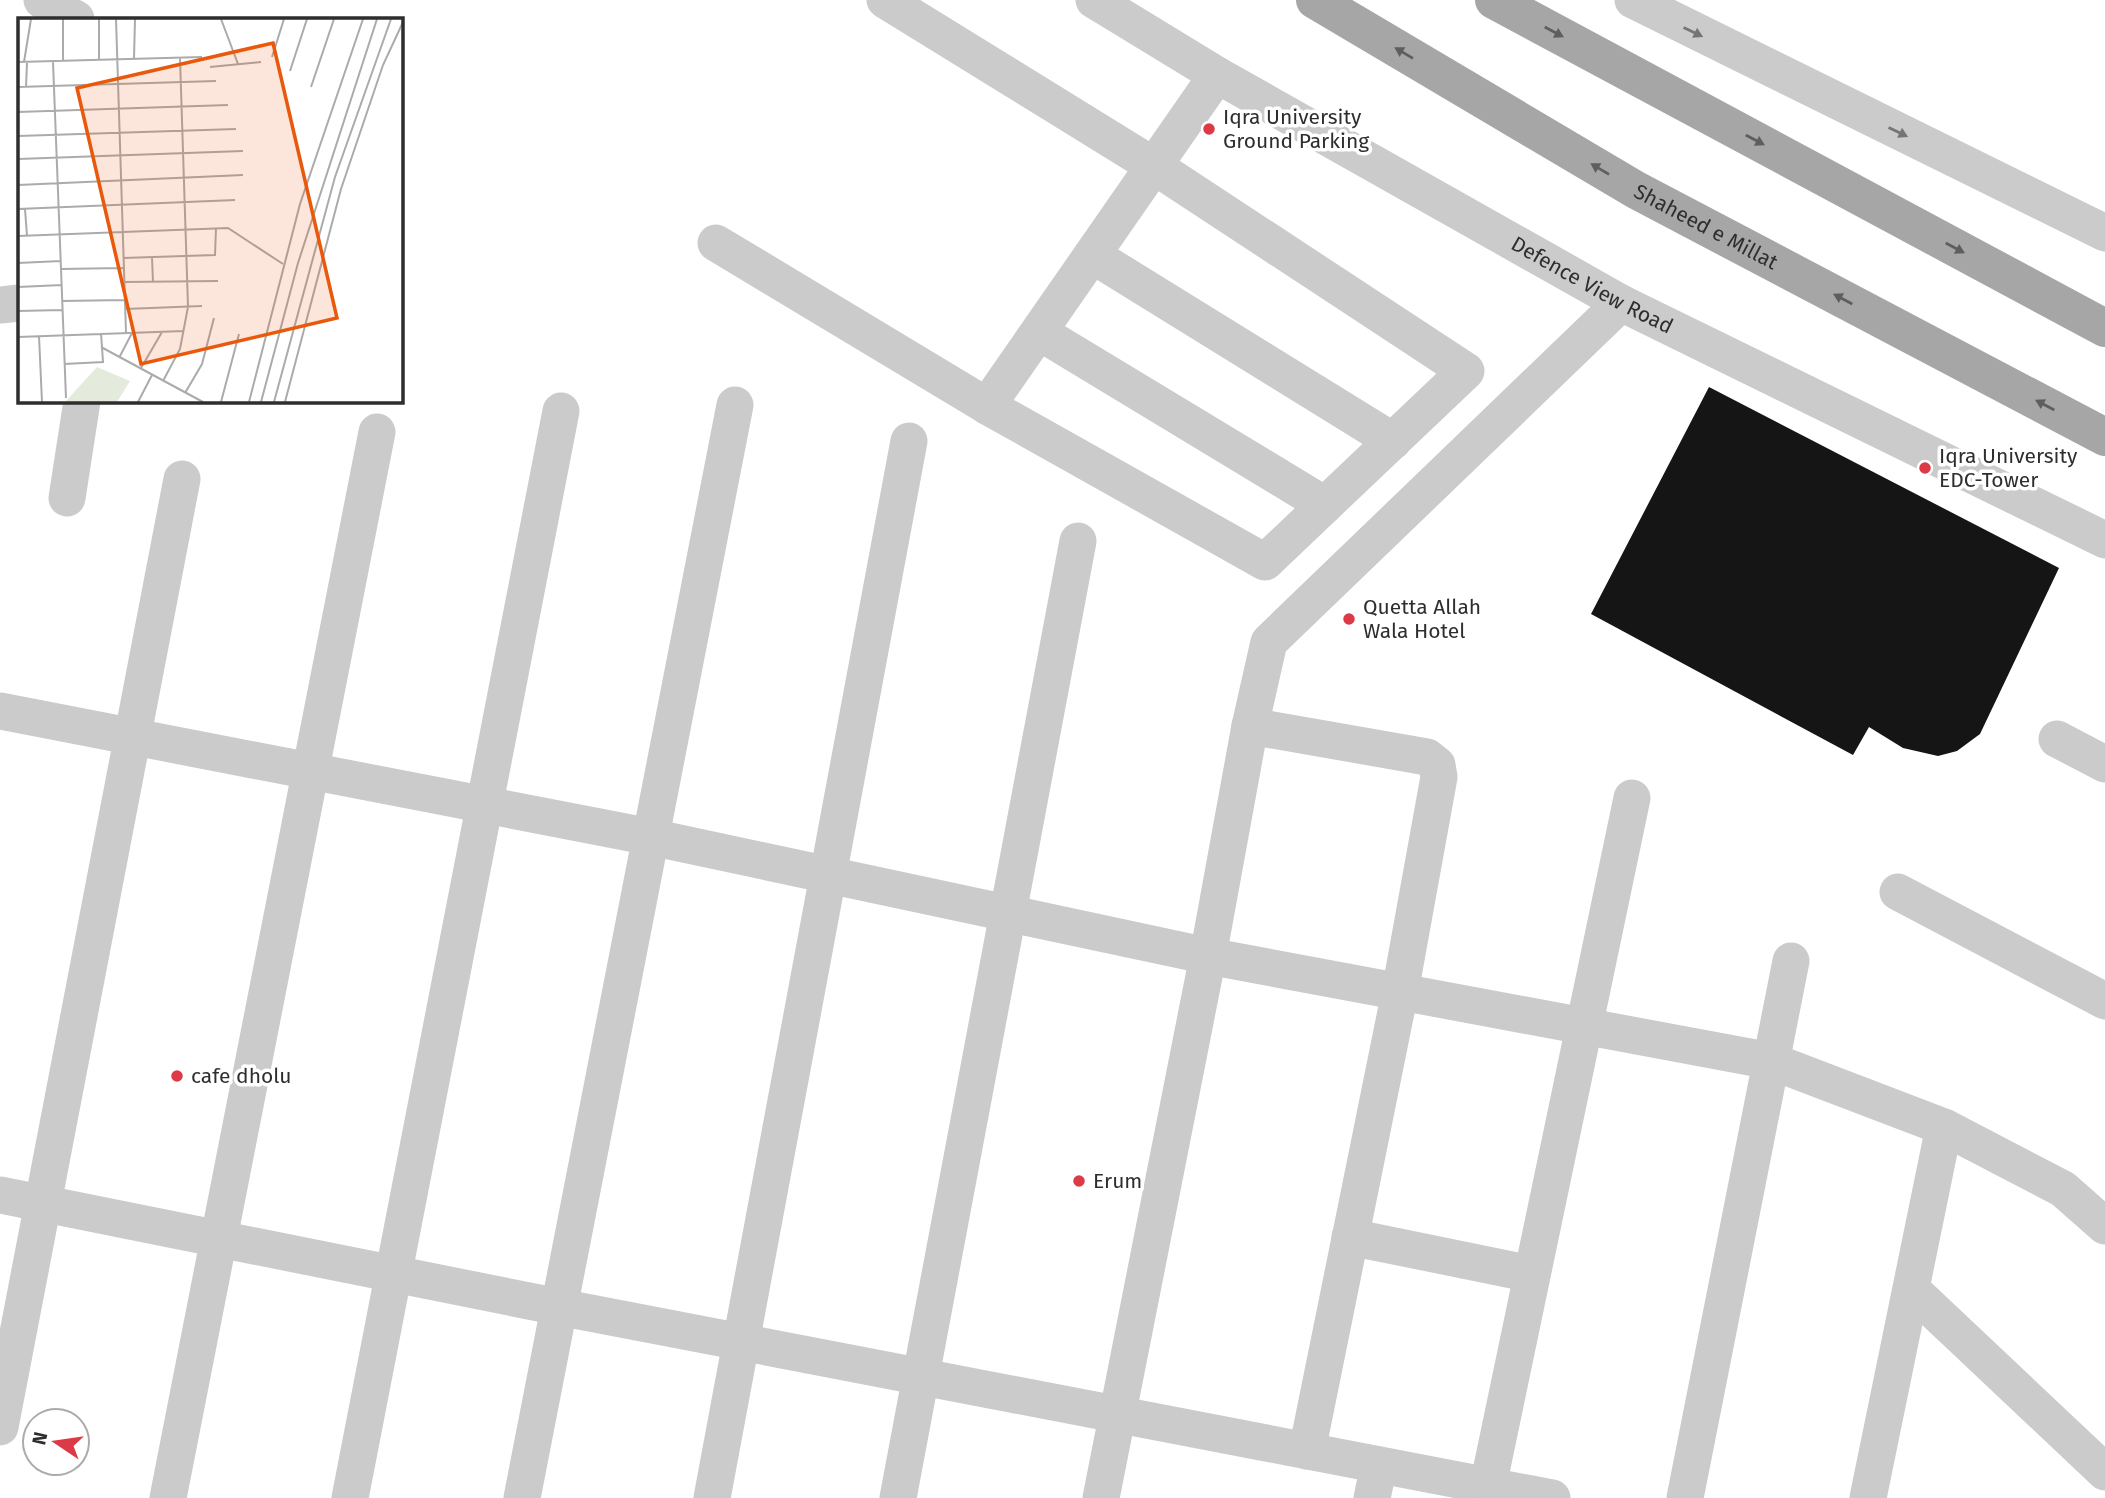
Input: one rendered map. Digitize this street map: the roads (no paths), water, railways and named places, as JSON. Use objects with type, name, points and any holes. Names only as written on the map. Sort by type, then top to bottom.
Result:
[{"type":"main road","name":"Shaheed e Millat","points":[[1315,0],[1636,190],[2105,437]]},
{"type":"main road","points":[[1494,0],[2105,328]]},
{"type":"street","points":[[42,0],[73,18]]},
{"type":"street","points":[[716,243],[987,406],[1265,562],[1466,371],[1154,166],[885,0]]},
{"type":"street","name":"Defence View Road","points":[[1094,0],[1217,75],[1621,303],[2105,540]]},
{"type":"street","points":[[1633,0],[2105,233]]},
{"type":"street","points":[[987,406],[1217,75]]},
{"type":"street","points":[[1092,255],[1393,441]]},
{"type":"street","points":[[0,305],[18,303]]},
{"type":"street","points":[[1101,1498],[1208,956],[1250,726],[1269,642],[1621,303]]},
{"type":"street","points":[[1039,332],[1325,505]]},
{"type":"street","points":[[67,498],[82,402]]},
{"type":"street","points":[[522,1498],[735,405]]},
{"type":"street","points":[[350,1498],[561,411]]},
{"type":"street","points":[[168,1498],[377,432]]},
{"type":"street","points":[[712,1498],[909,441]]},
{"type":"street","points":[[0,1427],[182,479]]},
{"type":"street","points":[[898,1498],[1078,541]]},
{"type":"street","points":[[0,711],[651,837],[1208,956],[1771,1061],[1944,1127],[2063,1189],[2105,1226]]},
{"type":"street","points":[[1250,726],[1427,757],[1437,765],[1439,777],[1400,992],[1307,1451]]},
{"type":"street","points":[[2057,739],[2105,764]]},
{"type":"street","points":[[1488,1486],[1632,798]]},
{"type":"street","points":[[1898,892],[2105,1001]]},
{"type":"street","points":[[1685,1498],[1791,961]]},
{"type":"street","points":[[1868,1498],[1944,1127]]},
{"type":"street","points":[[0,1195],[394,1275],[1307,1451],[1376,1481],[1488,1486],[1552,1498]]},
{"type":"street","points":[[1350,1237],[1532,1274]]},
{"type":"street","points":[[1911,1289],[2105,1472]]},
{"type":"place","name":"Iqra University Ground Parking","points":[[1209,129]]},
{"type":"place","name":"Iqra University EDC-Tower","points":[[1925,468]]},
{"type":"place","name":"Quetta Allah Wala Hotel","points":[[1349,619]]},
{"type":"place","name":"cafe dholu","points":[[177,1076]]},
{"type":"place","name":"Erum","points":[[1079,1181]]}]
